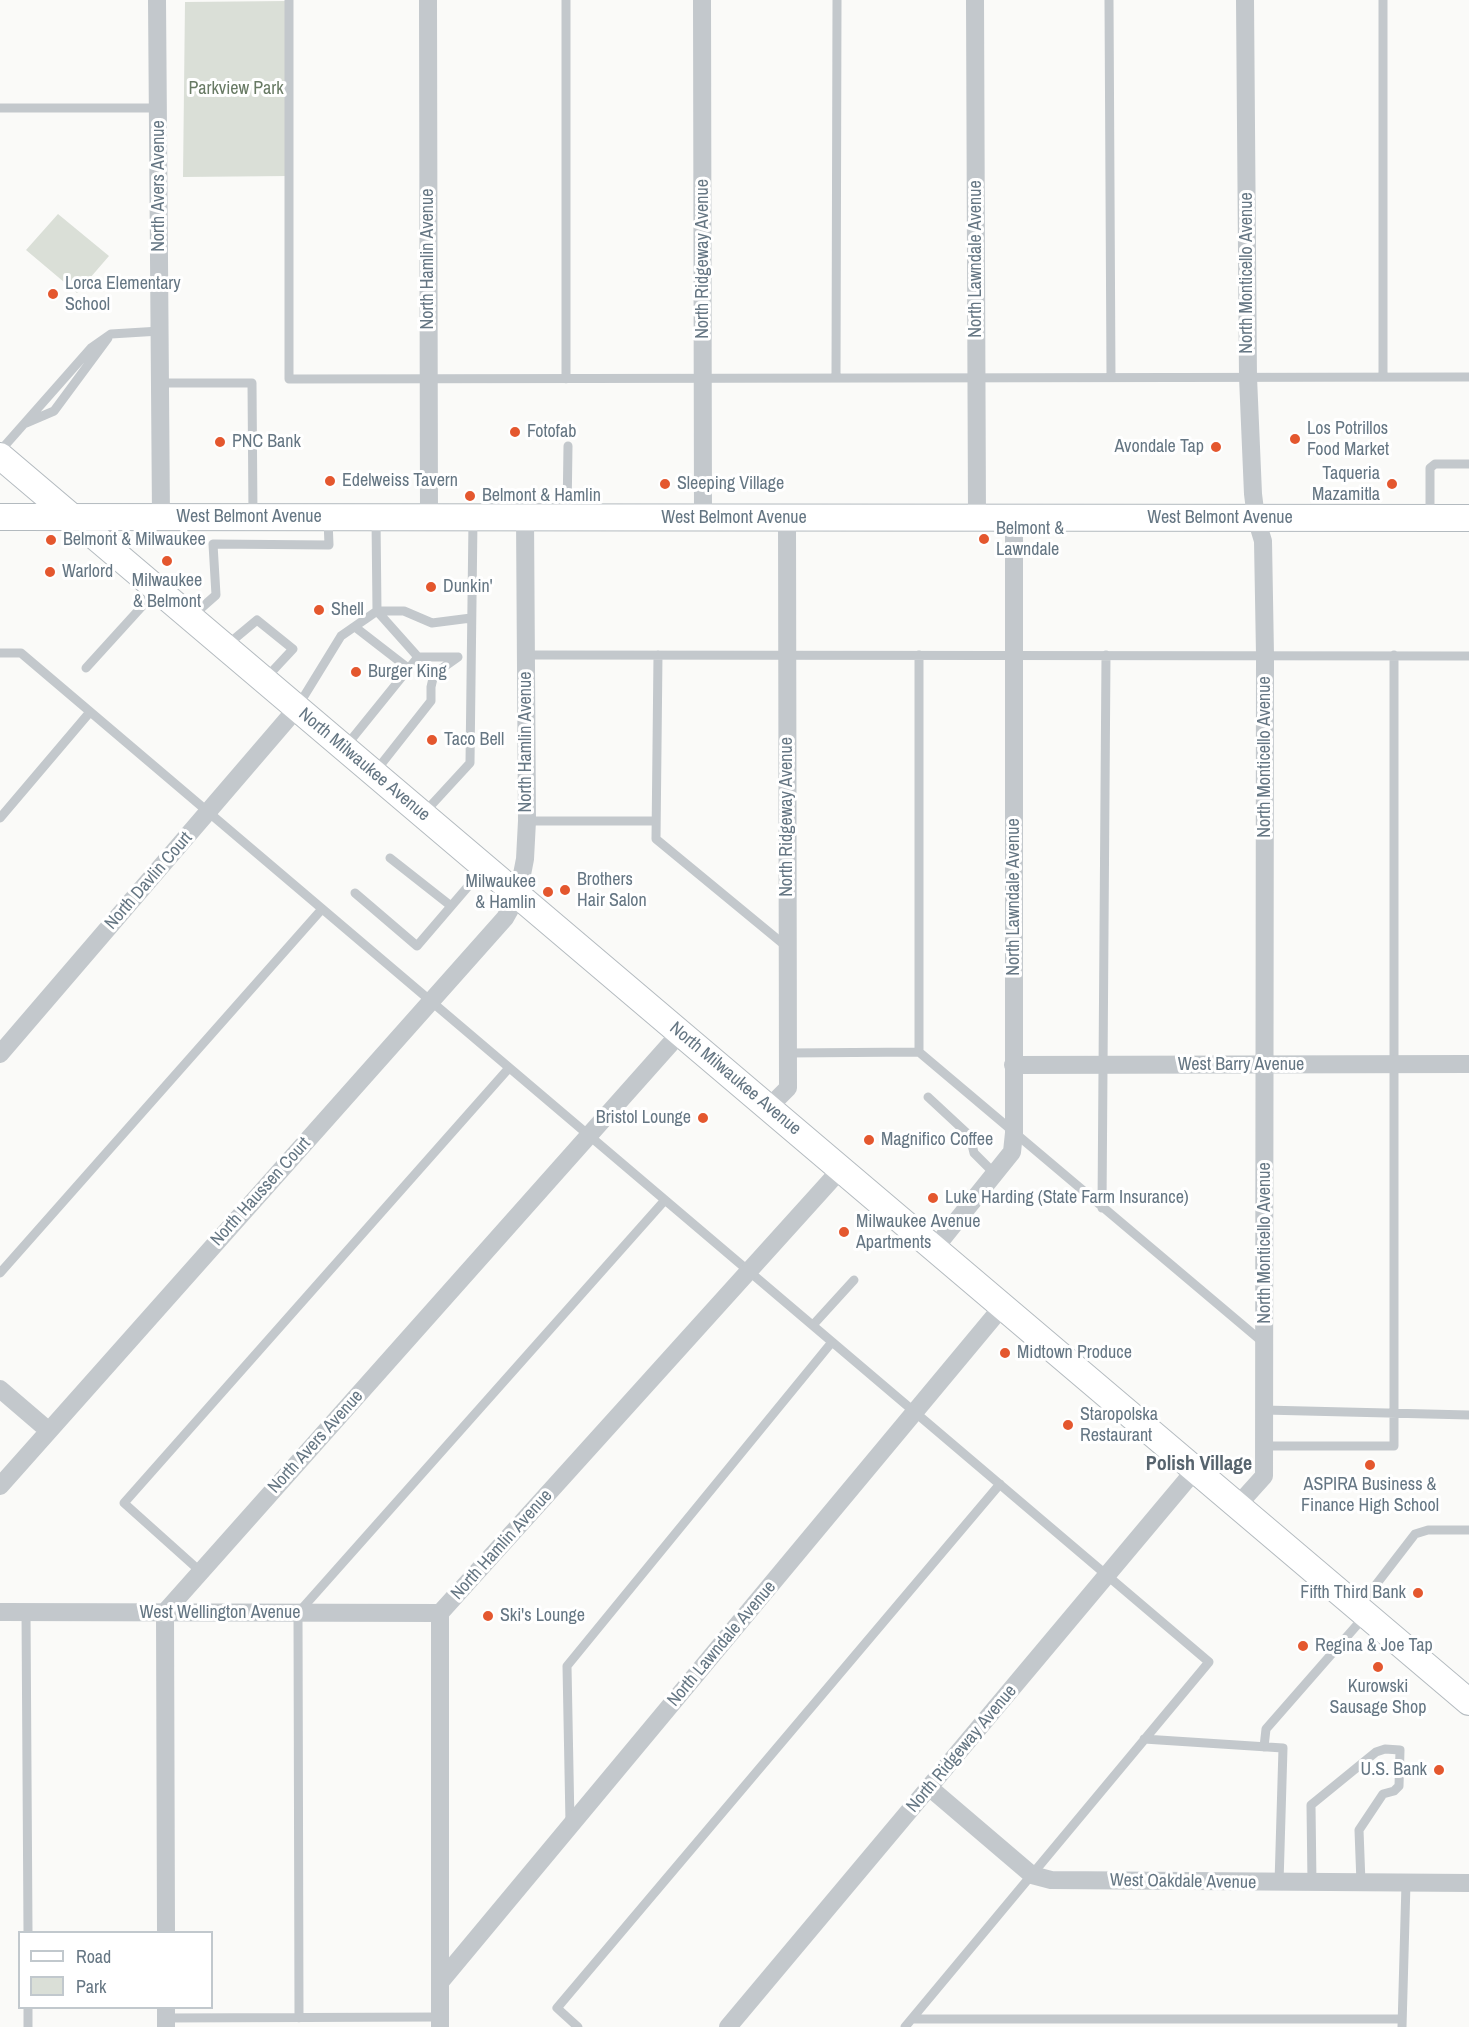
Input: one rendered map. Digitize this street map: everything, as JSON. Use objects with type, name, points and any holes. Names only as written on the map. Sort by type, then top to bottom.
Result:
[{"type":"main road","name":"North Milwaukee Avenue","points":[[0,456],[1469,1702]]},
{"type":"main road","name":"West Belmont Avenue","points":[[0,517],[1469,518]]},
{"type":"street","name":"North Avers Avenue","points":[[158,0],[161,517]]},
{"type":"street","name":"North Hamlin Avenue","points":[[428,0],[429,517]]},
{"type":"street","name":"North Ridgeway Avenue","points":[[702,0],[703,518]]},
{"type":"street","name":"North Lawndale Avenue","points":[[975,0],[977,518]]},
{"type":"street","name":"North Monticello Avenue","points":[[1237,1506],[1264,1476],[1265,655],[1263,541],[1256,518],[1253,494],[1248,377],[1245,0]]},
{"type":"street","name":"North Hamlin Avenue","points":[[518,895],[525,859],[527,821],[525,517]]},
{"type":"street","name":"North Ridgeway Avenue","points":[[768,1108],[788,1088],[787,518]]},
{"type":"street","name":"North Lawndale Avenue","points":[[934,1249],[1012,1152],[1014,1133],[1014,518]]},
{"type":"street","name":"North Davlin Court","points":[[0,1054],[297,708]]},
{"type":"street","name":"North Haussen Court","points":[[0,1486],[506,918],[518,895]]},
{"type":"street","name":"North Avers Avenue","points":[[165,1612],[680,1033]]},
{"type":"street","name":"West Barry Avenue","points":[[1013,1065],[1469,1064]]},
{"type":"street","name":"North Hamlin Avenue","points":[[440,2022],[440,1613],[841,1169]]},
{"type":"street","name":"North Lawndale Avenue","points":[[441,1981],[1002,1307]]},
{"type":"street","points":[[0,1389],[50,1431]]},
{"type":"street","name":"North Ridgeway Avenue","points":[[728,2027],[1195,1470]]},
{"type":"street","name":"West Wellington Avenue","points":[[0,1612],[440,1613]]},
{"type":"street","points":[[165,1612],[166,1931]]},
{"type":"street","points":[[930,1788],[1032,1875]]},
{"type":"street","name":"West Oakdale Avenue","points":[[1032,1875],[1051,1880],[1469,1883]]},
{"type":"lane","points":[[289,0],[289,379],[1469,377]]},
{"type":"lane","points":[[566,0],[566,379]]},
{"type":"lane","points":[[836,378],[837,0]]},
{"type":"lane","points":[[1109,0],[1111,377]]},
{"type":"lane","points":[[1383,0],[1383,377]]},
{"type":"lane","points":[[0,108],[158,108]]},
{"type":"lane","points":[[0,451],[91,348],[111,334],[160,331]]},
{"type":"lane","points":[[24,423],[54,411],[111,334]]},
{"type":"lane","points":[[160,383],[252,383],[253,517]]},
{"type":"lane","points":[[567,518],[568,446]]},
{"type":"lane","points":[[1430,518],[1431,466],[1469,464]]},
{"type":"lane","points":[[190,617],[216,595],[213,544],[329,545],[328,517]]},
{"type":"lane","points":[[376,517],[377,611],[418,657]]},
{"type":"lane","points":[[423,815],[470,764],[473,517]]},
{"type":"lane","points":[[86,668],[158,589]]},
{"type":"lane","points":[[297,708],[340,636],[377,611],[404,611],[432,623],[471,618]]},
{"type":"lane","points":[[225,646],[257,620],[293,649],[264,680]]},
{"type":"lane","points":[[355,627],[408,668]]},
{"type":"lane","points":[[0,653],[21,653],[1209,1662],[905,2027]]},
{"type":"lane","points":[[526,655],[1469,656]]},
{"type":"lane","points":[[658,655],[656,839],[788,947]]},
{"type":"lane","points":[[919,655],[919,1052]]},
{"type":"lane","points":[[1102,1208],[1106,655]]},
{"type":"lane","points":[[1264,1446],[1394,1446],[1394,656]]},
{"type":"lane","points":[[344,748],[418,657],[470,657]]},
{"type":"lane","points":[[375,773],[431,701],[434,674],[458,657]]},
{"type":"lane","points":[[0,818],[90,712]]},
{"type":"lane","points":[[527,821],[656,821]]},
{"type":"lane","points":[[390,858],[451,906]]},
{"type":"lane","points":[[356,893],[417,946],[485,867]]},
{"type":"lane","points":[[0,1273],[322,909]]},
{"type":"lane","points":[[788,1053],[919,1052],[1264,1344]]},
{"type":"lane","points":[[201,1572],[124,1503],[509,1068]]},
{"type":"lane","points":[[928,1097],[970,1136],[974,1153],[995,1174]]},
{"type":"lane","points":[[299,2018],[298,1613],[665,1200]]},
{"type":"lane","points":[[813,1325],[854,1280]]},
{"type":"lane","points":[[570,1826],[567,1666],[832,1342]]},
{"type":"lane","points":[[1264,1410],[1469,1415]]},
{"type":"lane","points":[[578,2027],[557,2008],[1000,1484]]},
{"type":"lane","points":[[1264,1747],[1266,1729],[1362,1612],[1415,1534],[1428,1530],[1469,1530]]},
{"type":"lane","points":[[26,1612],[28,1931]]},
{"type":"lane","points":[[1144,1739],[1283,1748],[1279,1883]]},
{"type":"lane","points":[[1312,1883],[1311,1805],[1376,1752],[1385,1749],[1400,1750],[1399,1786],[1394,1791],[1383,1794],[1359,1830],[1361,1883]]},
{"type":"lane","points":[[912,2019],[1402,2023],[1406,1883]]},
{"type":"lane","points":[[28,2009],[28,2027]]},
{"type":"lane","points":[[166,2017],[440,2022]]},
{"type":"green space","name":"Parkview Park","points":[[287,1],[288,176],[183,177],[185,2]]},
{"type":"green space","points":[[58,214],[109,256],[77,293],[26,250]]},
{"type":"place","name":"Lorca Elementary School","points":[[53,294]]},
{"type":"place","name":"Fotofab","points":[[515,432]]},
{"type":"place","name":"Los Potrillos Food Market","points":[[1295,439]]},
{"type":"place","name":"PNC Bank","points":[[220,442]]},
{"type":"place","name":"Avondale Tap","points":[[1216,447]]},
{"type":"place","name":"Edelweiss Tavern","points":[[330,481]]},
{"type":"place","name":"Sleeping Village","points":[[665,484]]},
{"type":"place","name":"Taqueria Mazamitla","points":[[1392,484]]},
{"type":"place","name":"Belmont & Hamlin","points":[[470,496]]},
{"type":"place","name":"Belmont & Lawndale","points":[[984,539]]},
{"type":"place","name":"Belmont & Milwaukee","points":[[51,540]]},
{"type":"place","name":"Milwaukee & Belmont","points":[[167,561]]},
{"type":"place","name":"Warlord","points":[[50,572]]},
{"type":"place","name":"Dunkin'","points":[[431,587]]},
{"type":"place","name":"Shell","points":[[319,610]]},
{"type":"place","name":"Burger King","points":[[356,672]]},
{"type":"place","name":"Taco Bell","points":[[432,740]]},
{"type":"place","name":"Brothers Hair Salon","points":[[565,890]]},
{"type":"place","name":"Milwaukee & Hamlin","points":[[548,892]]},
{"type":"place","name":"Bristol Lounge","points":[[703,1118]]},
{"type":"place","name":"Magnifico Coffee","points":[[869,1140]]},
{"type":"place","name":"Luke Harding (State Farm Insurance)","points":[[933,1198]]},
{"type":"place","name":"Milwaukee Avenue Apartments","points":[[844,1232]]},
{"type":"place","name":"Midtown Produce","points":[[1005,1353]]},
{"type":"place","name":"Staropolska Restaurant","points":[[1068,1425]]},
{"type":"place","name":"ASPIRA Business & Finance High School","points":[[1370,1465]]},
{"type":"place","name":"Fifth Third Bank","points":[[1418,1593]]},
{"type":"place","name":"Ski's Lounge","points":[[488,1616]]},
{"type":"place","name":"Regina & Joe Tap","points":[[1303,1646]]},
{"type":"place","name":"Kurowski Sausage Shop","points":[[1378,1667]]},
{"type":"place","name":"U.S. Bank","points":[[1439,1770]]},
{"type":"district","name":"Polish Village","points":[[1199,1465]]}]
